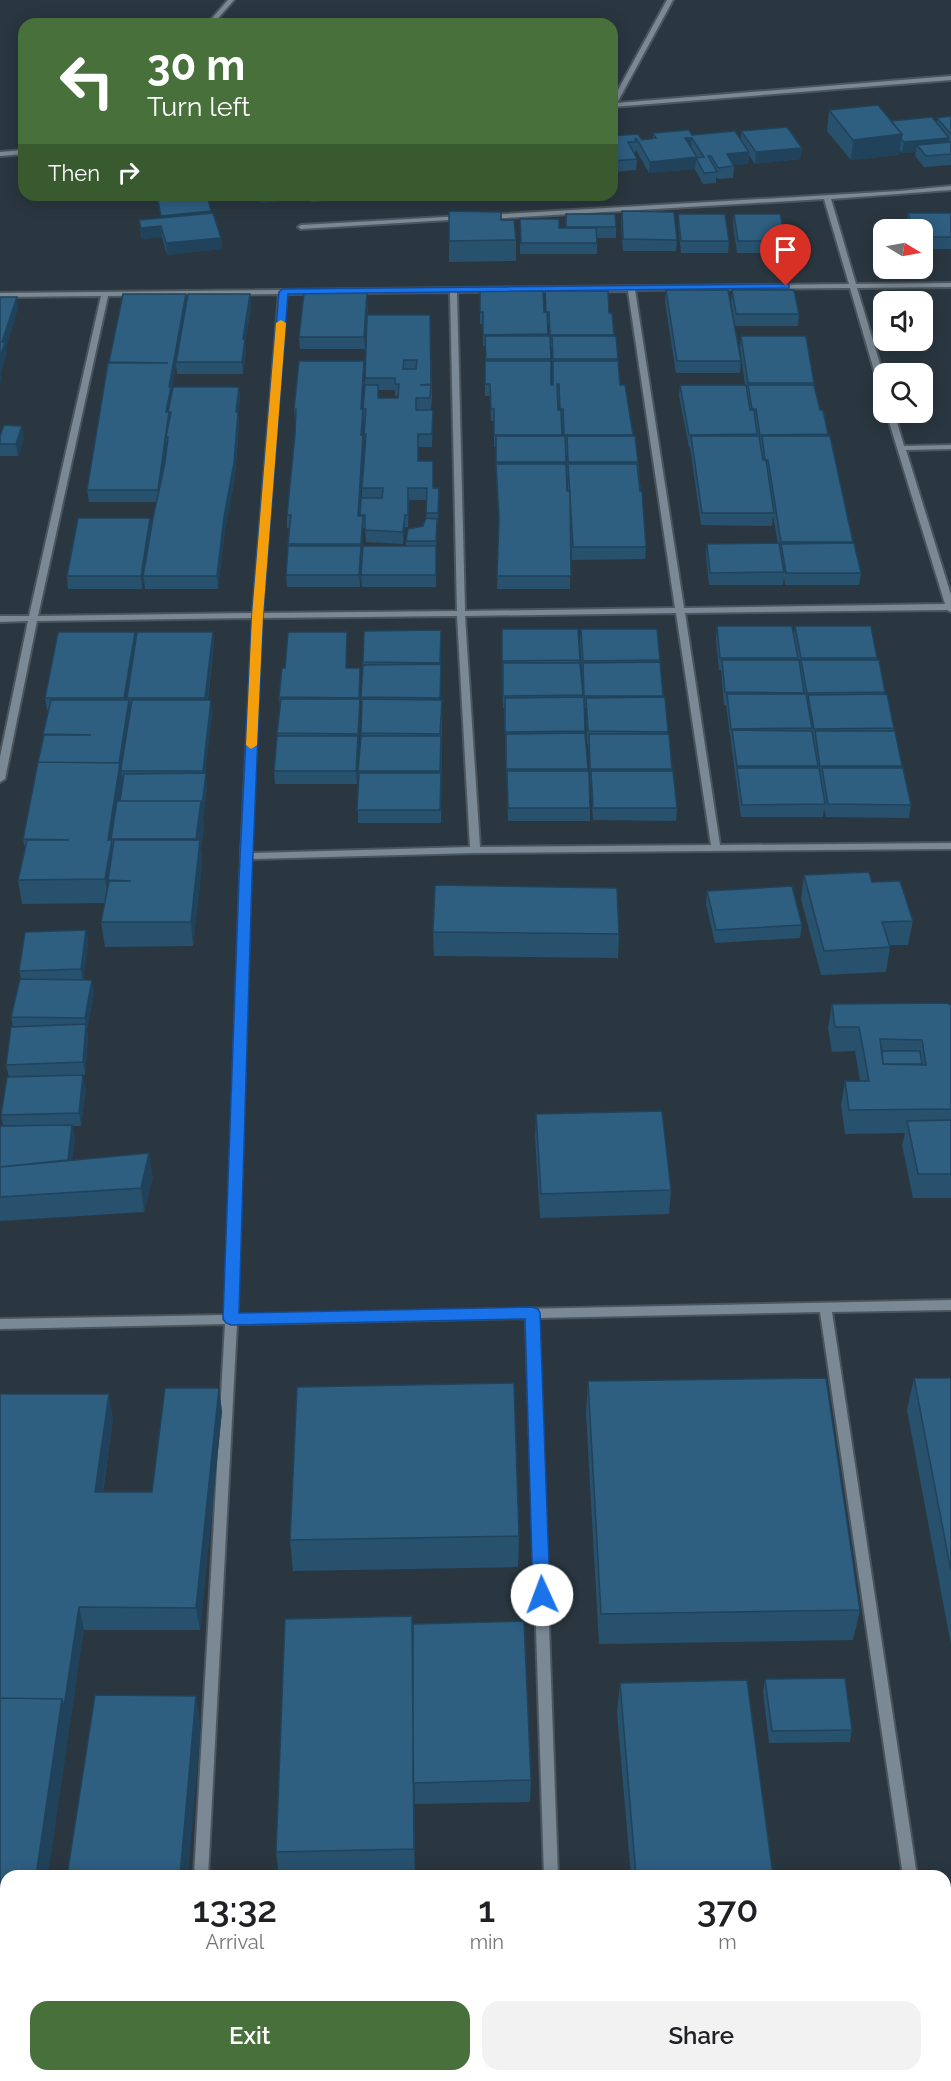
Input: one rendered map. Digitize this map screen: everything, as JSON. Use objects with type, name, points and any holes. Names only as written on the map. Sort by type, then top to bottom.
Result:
[{"type":"street","points":[[215,18],[231,0]]},
{"type":"street","points":[[618,96],[670,0]]},
{"type":"street","points":[[618,105],[951,78]]},
{"type":"street","points":[[0,154],[18,152]]},
{"type":"street","points":[[480,217],[951,188]]},
{"type":"street","points":[[899,193],[951,195]]},
{"type":"street","points":[[827,197],[876,363]]},
{"type":"street","points":[[301,227],[468,218]]},
{"type":"street","points":[[0,295],[951,285]]},
{"type":"street","points":[[631,288],[716,848]]},
{"type":"street","points":[[453,290],[461,613],[475,850]]},
{"type":"street","points":[[201,1870],[231,1319],[246,856],[257,616],[283,292]]},
{"type":"street","points":[[0,779],[105,293]]},
{"type":"street","points":[[0,619],[951,608],[893,423]]},
{"type":"street","points":[[900,448],[951,447]]},
{"type":"street","points":[[246,856],[475,850],[951,846]]},
{"type":"street","points":[[0,1324],[951,1305]]},
{"type":"street","points":[[825,1307],[909,1870]]},
{"type":"street","points":[[532,1313],[551,1870]]},
{"type":"building","points":[[878,105],[902,134],[853,140],[829,110]]},
{"type":"building","points":[[951,116],[951,134],[937,118]]},
{"type":"building","points":[[932,117],[949,138],[904,142],[901,139],[902,134],[891,121]]},
{"type":"building","points":[[787,127],[802,148],[756,152],[741,131]]},
{"type":"building","points":[[689,130],[692,135],[735,131],[749,152],[727,154],[734,166],[718,168],[711,156],[708,156],[717,172],[704,173],[696,158],[704,157],[692,138],[685,138],[697,157],[650,162],[635,139],[636,142],[628,142],[637,159],[618,161],[618,136],[638,134],[642,140],[656,138],[653,133]]},
{"type":"building","points":[[951,142],[951,154],[926,156],[917,145]]},
{"type":"building","points":[[158,201],[208,201],[211,211],[161,216]]},
{"type":"building","points":[[449,211],[501,212],[501,220],[514,220],[516,240],[449,241]]},
{"type":"building","points":[[622,211],[674,212],[677,240],[623,239]]},
{"type":"building","points":[[213,213],[221,238],[166,243],[161,226],[141,228],[139,220]]},
{"type":"building","points":[[908,213],[951,213],[951,237],[933,237],[933,219],[910,219]]},
{"type":"building","points":[[566,214],[615,214],[616,227],[566,227]]},
{"type":"building","points":[[678,214],[725,214],[729,241],[681,241]]},
{"type":"building","points":[[734,214],[780,214],[786,241],[738,241]]},
{"type":"building","points":[[520,219],[559,219],[559,228],[596,228],[597,243],[521,243]]},
{"type":"building","points":[[480,290],[543,291],[548,334],[483,335]]},
{"type":"building","points":[[666,290],[728,290],[741,361],[677,361]]},
{"type":"building","points":[[732,290],[794,290],[799,314],[736,314]]},
{"type":"building","points":[[545,291],[608,291],[609,313],[612,313],[614,335],[550,335]]},
{"type":"building","points":[[304,293],[367,293],[364,337],[299,337]]},
{"type":"building","points":[[123,294],[186,294],[169,387],[171,387],[166,412],[169,412],[158,490],[87,490],[108,363],[168,363],[109,362]]},
{"type":"building","points":[[188,294],[250,294],[242,362],[176,362]]},
{"type":"building","points":[[0,297],[17,297],[2,342],[5,342],[0,358]]},
{"type":"building","points":[[367,315],[430,315],[431,384],[420,385],[431,385],[430,398],[416,398],[416,410],[433,410],[432,434],[418,434],[418,461],[433,461],[433,488],[439,488],[438,513],[426,513],[427,488],[408,488],[408,515],[405,515],[403,532],[365,530],[365,515],[360,515],[361,498],[382,498],[383,488],[362,488],[366,434],[364,434],[366,409],[363,409],[365,385],[378,385],[378,398],[398,398],[399,384],[395,384],[395,378],[365,378]],"holes":[[[404,360],[417,360],[416,369],[403,369]]]},
{"type":"building","points":[[485,336],[550,336],[551,359],[486,359]]},
{"type":"building","points":[[552,336],[616,336],[618,359],[553,359]]},
{"type":"building","points":[[741,336],[806,336],[814,383],[748,383]]},
{"type":"building","points":[[299,361],[364,361],[361,409],[363,409],[361,435],[363,435],[358,516],[363,516],[361,544],[288,544],[291,515],[287,515]]},
{"type":"building","points":[[485,361],[551,361],[551,385],[553,385],[553,361],[618,361],[620,385],[625,385],[633,435],[564,435],[563,409],[560,409],[559,384],[557,384],[562,435],[494,435],[494,409],[491,409],[490,384],[485,384]]},
{"type":"building","points":[[680,385],[746,385],[750,410],[754,410],[757,434],[689,435]]},
{"type":"building","points":[[748,385],[814,385],[828,434],[760,435],[756,409],[752,409]]},
{"type":"building","points":[[173,387],[239,387],[234,463],[224,517],[217,576],[143,576],[165,463],[168,437],[166,437],[171,412],[168,412]]},
{"type":"building","points":[[4,425],[22,426],[16,444],[0,444]]},
{"type":"building","points":[[496,436],[565,436],[566,462],[496,462]]},
{"type":"building","points":[[567,436],[635,436],[638,462],[568,462]]},
{"type":"building","points":[[691,436],[759,436],[763,460],[766,460],[774,513],[702,513]]},
{"type":"building","points":[[762,436],[830,436],[853,542],[781,542]]},
{"type":"building","points":[[496,464],[566,464],[567,491],[570,491],[571,576],[497,576],[499,519]]},
{"type":"building","points":[[568,464],[637,464],[640,491],[642,491],[646,547],[573,547]]},
{"type":"building","points":[[78,518],[150,518],[141,576],[67,576]]},
{"type":"building","points":[[426,518],[437,519],[436,541],[406,541],[408,529],[423,526]]},
{"type":"building","points":[[779,543],[784,572],[710,573],[707,544]]},
{"type":"building","points":[[854,543],[861,573],[786,573],[781,544]]},
{"type":"building","points":[[288,546],[361,546],[359,575],[286,575]]},
{"type":"building","points":[[363,546],[436,546],[436,575],[361,575]]},
{"type":"building","points":[[717,626],[792,626],[798,658],[720,658]]},
{"type":"building","points":[[795,626],[871,626],[877,658],[801,658]]},
{"type":"building","points":[[502,629],[578,629],[580,660],[502,661]]},
{"type":"building","points":[[581,629],[657,629],[660,660],[583,661]]},
{"type":"building","points":[[441,630],[440,663],[363,662],[364,631]]},
{"type":"building","points":[[58,632],[135,632],[124,698],[45,698]]},
{"type":"building","points":[[137,632],[213,632],[205,698],[127,698]]},
{"type":"building","points":[[288,632],[347,632],[346,668],[360,668],[359,698],[279,697],[282,668],[285,668]]},
{"type":"building","points":[[722,660],[799,660],[804,693],[725,692]]},
{"type":"building","points":[[801,660],[879,660],[885,692],[807,693]]},
{"type":"building","points":[[660,662],[663,696],[584,696],[583,663]]},
{"type":"building","points":[[503,663],[580,663],[583,695],[503,696]]},
{"type":"building","points":[[441,664],[440,698],[361,697],[363,665]]},
{"type":"building","points":[[727,694],[806,694],[812,728],[731,729]]},
{"type":"building","points":[[887,694],[894,728],[814,729],[808,695]]},
{"type":"building","points":[[584,697],[585,731],[505,732],[505,698]]},
{"type":"building","points":[[665,697],[668,732],[588,731],[586,698]]},
{"type":"building","points":[[281,699],[360,699],[358,734],[277,733]]},
{"type":"building","points":[[362,699],[442,700],[440,734],[361,733]]},
{"type":"building","points":[[51,700],[129,700],[119,763],[38,762],[44,735],[91,735],[43,734]]},
{"type":"building","points":[[132,700],[211,700],[203,771],[121,771]]},
{"type":"building","points":[[732,730],[812,731],[818,766],[737,766]]},
{"type":"building","points":[[815,731],[895,731],[902,766],[820,766]]},
{"type":"building","points":[[585,733],[588,769],[506,769],[506,734]]},
{"type":"building","points":[[589,734],[669,734],[672,769],[590,769]]},
{"type":"building","points":[[277,736],[358,736],[356,771],[274,771]]},
{"type":"building","points":[[361,736],[441,736],[440,771],[358,771]]},
{"type":"building","points":[[38,762],[120,763],[108,840],[112,840],[105,879],[18,880],[27,840],[69,840],[23,839]]},
{"type":"building","points":[[737,768],[819,768],[825,804],[742,805]]},
{"type":"building","points":[[822,768],[903,768],[911,805],[828,804]]},
{"type":"building","points":[[507,771],[589,771],[590,808],[508,808]]},
{"type":"building","points":[[591,771],[673,771],[677,808],[593,808]]},
{"type":"building","points":[[206,773],[202,806],[201,801],[120,801],[124,774]]},
{"type":"building","points":[[359,773],[441,773],[440,810],[357,810]]},
{"type":"building","points":[[117,801],[201,801],[196,839],[111,839]]},
{"type":"building","points":[[114,840],[200,840],[191,922],[101,922],[109,881],[131,881],[108,880]]},
{"type":"building","points":[[869,872],[872,882],[900,881],[913,921],[882,922],[890,947],[824,951],[804,875]]},
{"type":"building","points":[[435,885],[617,888],[619,934],[433,932]]},
{"type":"building","points":[[792,886],[802,925],[716,930],[707,891]]},
{"type":"building","points":[[86,930],[81,969],[19,971],[25,932]]},
{"type":"building","points":[[20,979],[92,980],[85,1018],[11,1017]]},
{"type":"building","points":[[947,1003],[951,1005],[951,1109],[849,1110],[845,1081],[869,1081],[859,1027],[835,1027],[832,1004]],"holes":[[[880,1039],[922,1040],[926,1065],[883,1064]]]},
{"type":"building","points":[[86,1024],[83,1062],[6,1065],[11,1027]]},
{"type":"building","points":[[882,1051],[920,1051],[922,1064],[883,1064]]},
{"type":"building","points":[[83,1075],[79,1113],[1,1115],[7,1077]]},
{"type":"building","points":[[662,1111],[671,1190],[541,1194],[536,1114]]},
{"type":"building","points":[[951,1120],[951,1174],[918,1174],[907,1121]]},
{"type":"building","points":[[72,1125],[68,1160],[0,1167],[0,1126]]},
{"type":"building","points":[[149,1153],[141,1188],[0,1197],[0,1167]]},
{"type":"building","points":[[826,1378],[860,1610],[601,1614],[588,1381]]},
{"type":"building","points":[[914,1378],[951,1378],[951,1571]]},
{"type":"building","points":[[514,1383],[519,1536],[290,1540],[297,1387]]},
{"type":"building","points":[[165,1388],[219,1388],[196,1608],[79,1607],[64,1707],[62,1699],[0,1698],[0,1394],[109,1394],[95,1492],[152,1492]]},
{"type":"building","points":[[412,1616],[414,1849],[276,1852],[285,1619]]},
{"type":"building","points":[[524,1621],[531,1780],[413,1783],[413,1624]]},
{"type":"building","points":[[845,1678],[852,1730],[772,1731],[765,1679]]},
{"type":"building","points":[[747,1680],[772,1870],[636,1870],[620,1683]]},
{"type":"building","points":[[95,1695],[196,1696],[181,1870],[68,1870]]},
{"type":"building","points":[[0,1698],[62,1699],[37,1870],[0,1870]]},
{"type":"slow traffic","points":[[251,745],[257,616],[281,323]]},
{"type":"route","points":[[542,1595],[532,1313],[231,1319],[257,616],[283,292],[786,286]]}]
